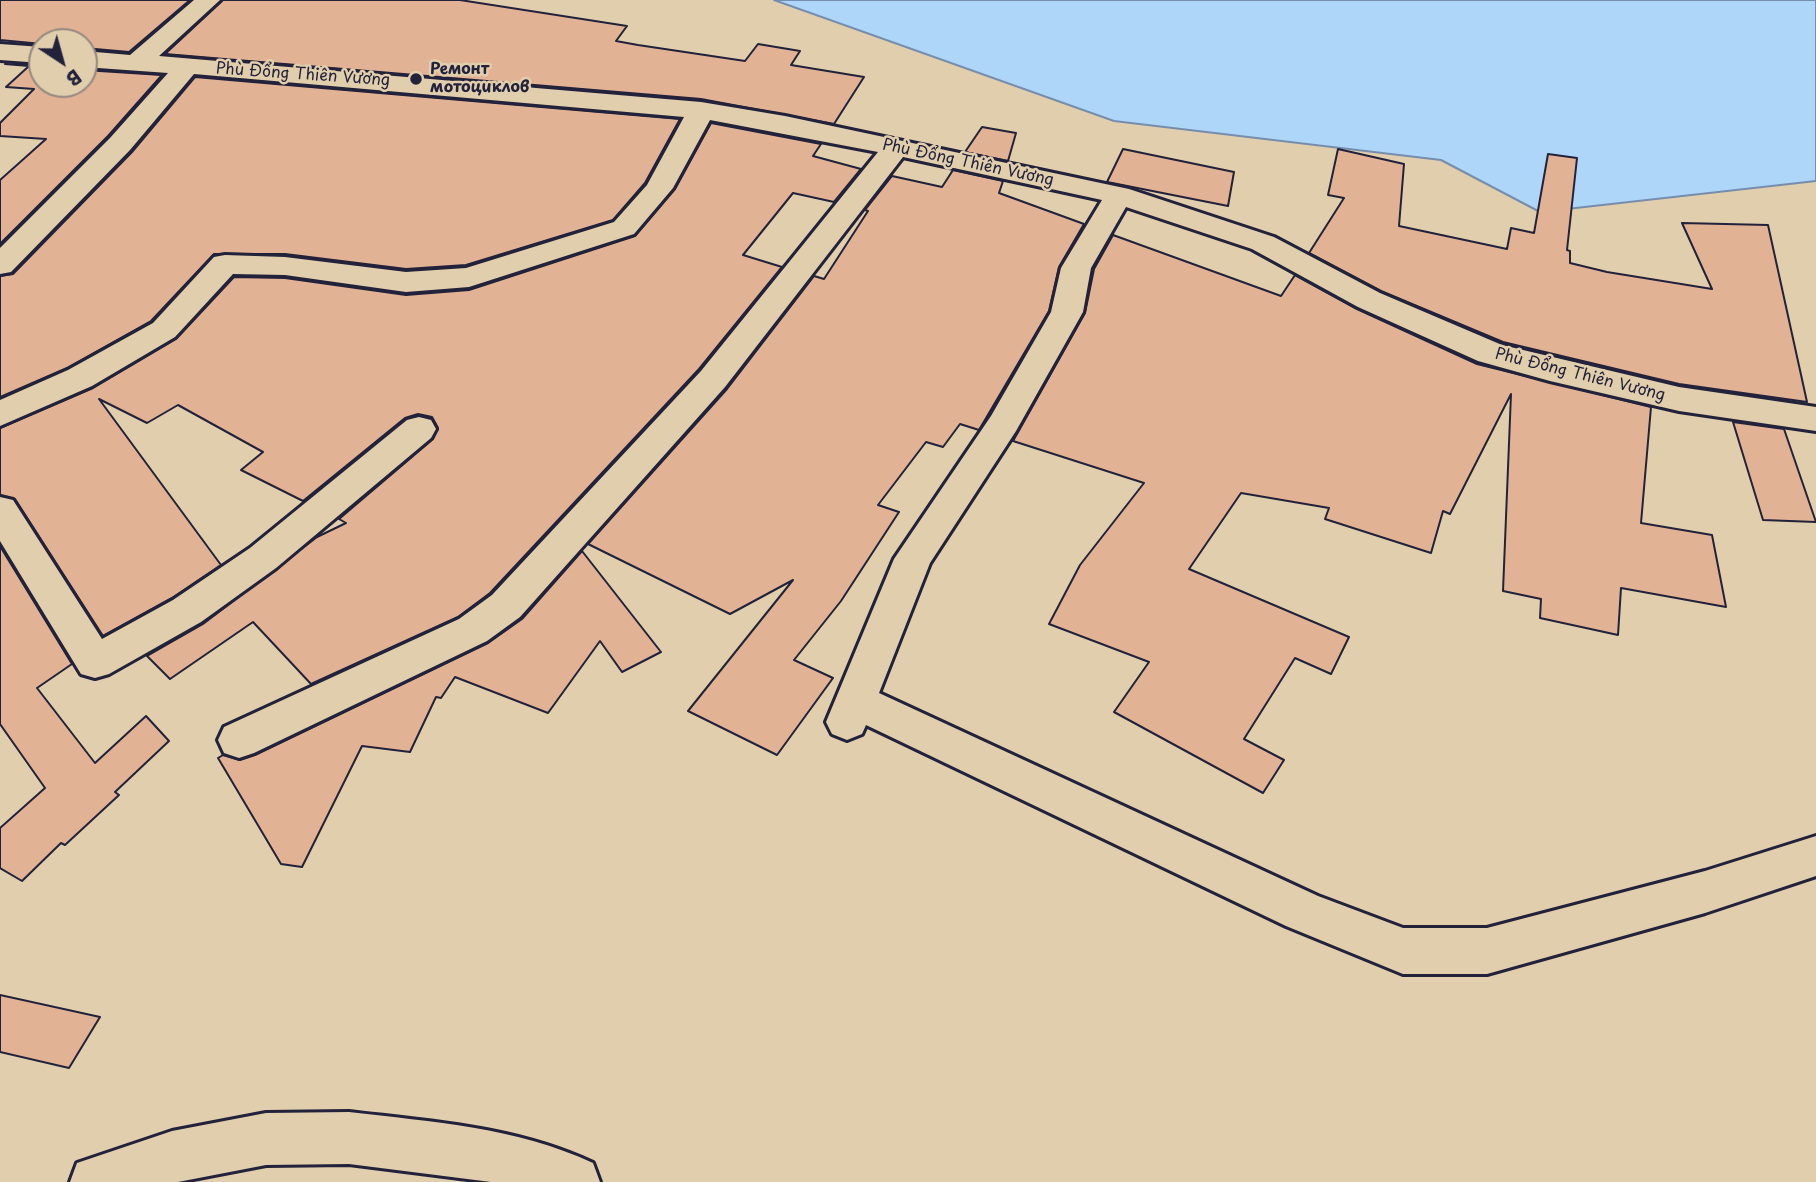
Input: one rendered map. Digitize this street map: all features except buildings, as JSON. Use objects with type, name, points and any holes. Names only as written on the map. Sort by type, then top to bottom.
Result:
[{"type":"street","points":[[136,63],[208,0]]},
{"type":"street","points":[[0,52],[28,54]]},
{"type":"street","name":"Phù Đổng Thiên Vương","points":[[98,60],[701,110],[896,148],[1119,195],[1263,243],[1369,300],[1490,353],[1679,399],[1816,419]]},
{"type":"street","points":[[0,265],[120,144],[187,67]]},
{"type":"street","points":[[0,414],[80,378],[164,330],[225,264],[285,266],[406,282],[445,280],[469,277],[624,228],[637,217],[670,172],[701,110]]},
{"type":"street","points":[[239,740],[473,630],[506,606],[713,379],[896,148]]},
{"type":"street","points":[[1119,195],[1076,268],[1067,312],[1023,390],[912,559],[851,711],[1302,911],[1403,951],[1487,951],[1705,892],[1816,856]]},
{"type":"street","points":[[0,510],[95,662],[187,611],[263,558],[419,429]]},
{"type":"street","points":[[96,1182],[172,1157],[266,1139],[349,1138],[480,1153],[555,1173],[575,1182]]},
{"type":"water","points":[[774,0],[1816,0],[1816,181],[1540,212],[1441,160],[1114,121]]},
{"type":"place","name":"Ремонт мотоциклов","points":[[416,79]]}]
